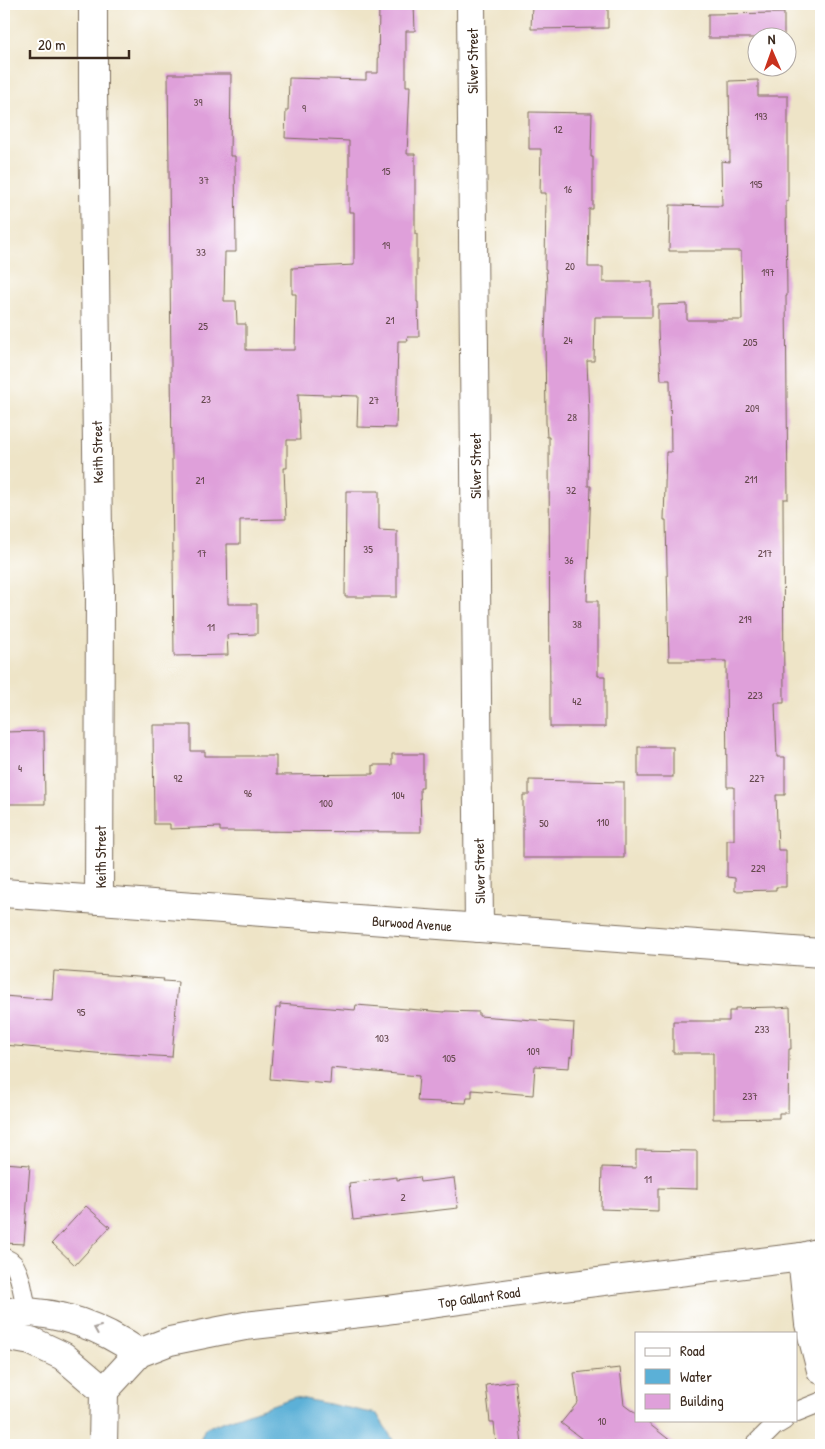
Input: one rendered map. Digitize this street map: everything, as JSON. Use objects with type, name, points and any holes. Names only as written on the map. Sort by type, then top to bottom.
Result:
[{"type":"street","name":"Keith Street","points":[[93,4],[100,652],[99,900]]},
{"type":"street","name":"Silver Street","points":[[471,4],[479,928]]},
{"type":"street","name":"Burwood Avenue","points":[[4,893],[821,953]]},
{"type":"street","name":"Top Gallant Road","points":[[104,1391],[139,1353],[170,1342],[245,1326],[387,1310],[591,1282],[812,1255]]},
{"type":"street","points":[[812,1255],[810,1324],[821,1370]]},
{"type":"street","points":[[15,1311],[53,1314],[85,1324],[114,1336],[139,1353]]},
{"type":"street","points":[[4,1336],[31,1341],[64,1356],[104,1391],[103,1445]]},
{"type":"lane","points":[[4,1258],[12,1262],[18,1274],[25,1299],[15,1311]]},
{"type":"lane","points":[[798,1411],[821,1402]]},
{"type":"lane","points":[[755,1445],[781,1422]]},
{"type":"water","points":[[295,1397],[377,1414],[396,1445],[198,1445],[205,1428]]},
{"type":"building","points":[[379,4],[414,4],[415,31],[406,31],[406,86],[410,86],[407,154],[415,154],[415,234],[417,234],[419,337],[407,337],[408,341],[398,341],[396,428],[357,427],[358,396],[298,394],[300,440],[287,440],[287,468],[284,468],[286,519],[240,520],[240,544],[227,544],[228,604],[257,604],[257,634],[227,635],[228,655],[174,656],[168,74],[231,74],[230,156],[235,156],[236,252],[225,252],[224,301],[236,301],[237,324],[246,324],[246,350],[295,350],[296,294],[292,294],[292,268],[354,265],[354,212],[349,212],[349,141],[285,138],[289,78],[366,80],[366,73],[378,73]]},
{"type":"building","points":[[532,4],[608,4],[608,28],[531,29]]},
{"type":"building","points":[[784,13],[784,28],[748,28],[748,38],[708,38],[708,14]]},
{"type":"building","points":[[758,80],[758,96],[788,96],[786,296],[788,499],[783,499],[784,703],[775,703],[777,757],[785,757],[785,795],[776,795],[778,850],[786,850],[786,887],[776,887],[776,890],[735,891],[735,878],[727,877],[727,840],[734,840],[734,787],[727,787],[726,661],[669,661],[666,520],[664,520],[666,452],[671,452],[670,380],[661,380],[658,305],[687,304],[687,320],[742,320],[741,251],[669,251],[670,205],[722,206],[721,161],[730,162],[729,81]]},
{"type":"building","points":[[529,112],[592,113],[593,209],[589,209],[588,267],[603,267],[603,282],[652,282],[652,317],[595,317],[594,361],[587,361],[589,415],[588,486],[591,486],[587,601],[598,601],[598,676],[605,676],[605,727],[550,727],[549,437],[547,437],[546,422],[545,335],[547,286],[545,269],[546,193],[540,193],[541,149],[529,149]]},
{"type":"building","points":[[346,491],[379,491],[379,530],[397,531],[397,597],[345,597]]},
{"type":"building","points":[[153,725],[191,725],[191,751],[205,751],[205,756],[276,756],[276,775],[373,774],[373,765],[392,765],[392,754],[423,754],[423,788],[420,788],[421,832],[220,831],[220,827],[170,829],[170,824],[154,824]]},
{"type":"building","points":[[44,731],[45,804],[4,804],[4,732]]},
{"type":"building","points":[[638,747],[673,747],[673,777],[638,777]]},
{"type":"building","points":[[529,780],[624,782],[624,858],[523,858],[523,795],[529,795]]},
{"type":"building","points":[[54,971],[164,979],[163,981],[178,982],[172,1057],[107,1054],[4,1045],[4,996],[52,1000]]},
{"type":"building","points":[[280,1004],[355,1010],[356,1005],[445,1012],[479,1012],[479,1016],[574,1023],[572,1057],[570,1056],[569,1068],[535,1066],[533,1095],[472,1090],[472,1098],[467,1098],[466,1103],[417,1101],[419,1076],[331,1068],[330,1084],[270,1079],[276,1008],[280,1008]]},
{"type":"building","points":[[790,1007],[791,1049],[789,1049],[788,1113],[779,1113],[779,1118],[713,1119],[713,1053],[673,1053],[673,1021],[729,1021],[729,1011],[735,1011],[735,1008]]},
{"type":"building","points":[[636,1150],[697,1151],[697,1189],[658,1188],[658,1211],[601,1209],[602,1167],[636,1168]]},
{"type":"building","points":[[4,1163],[30,1165],[24,1244],[4,1243]]},
{"type":"building","points":[[397,1177],[397,1180],[419,1177],[420,1182],[454,1178],[458,1208],[353,1220],[349,1183]]},
{"type":"building","points":[[86,1206],[110,1227],[75,1265],[52,1243]]},
{"type":"building","points":[[620,1368],[624,1405],[635,1413],[635,1422],[647,1422],[676,1445],[590,1445],[561,1423],[578,1402],[574,1373]]},
{"type":"building","points":[[515,1381],[522,1445],[496,1445],[494,1422],[490,1422],[486,1385]]}]
